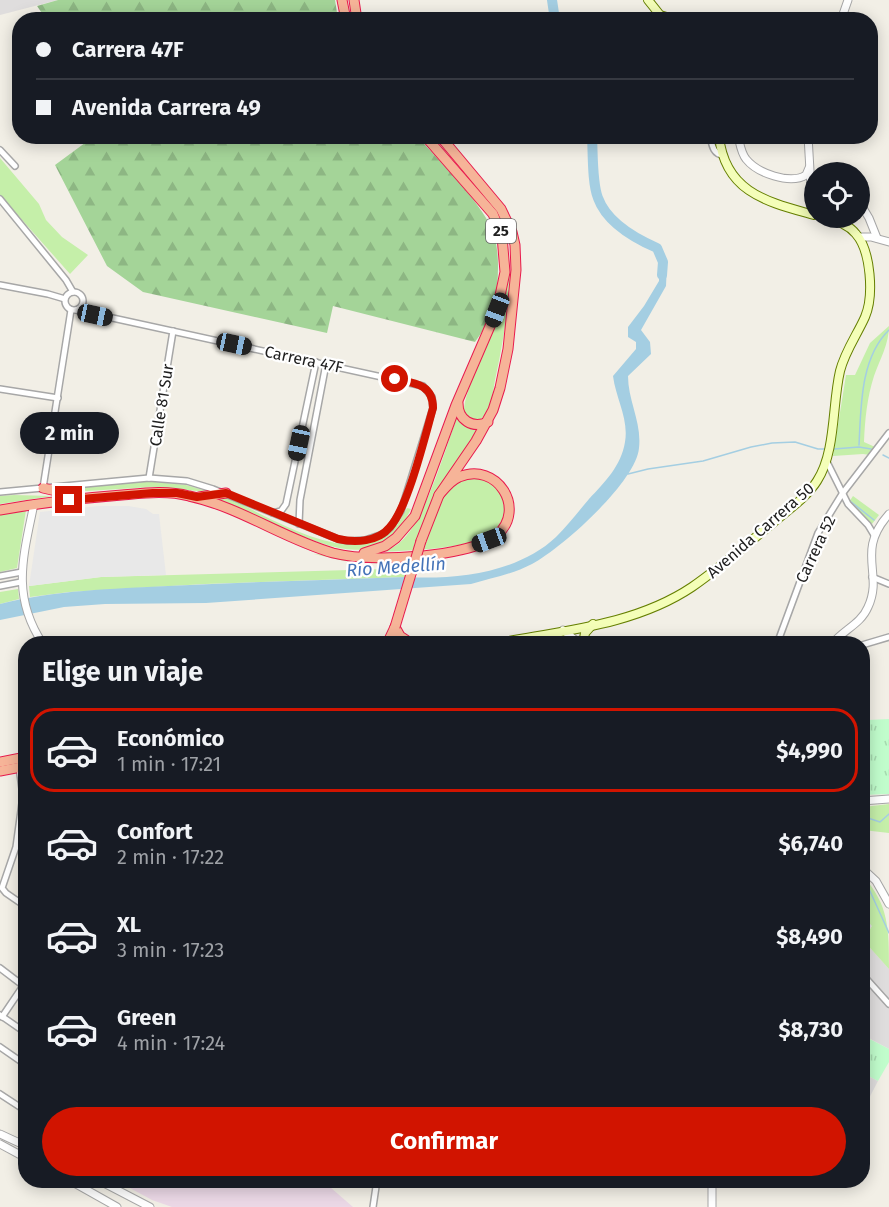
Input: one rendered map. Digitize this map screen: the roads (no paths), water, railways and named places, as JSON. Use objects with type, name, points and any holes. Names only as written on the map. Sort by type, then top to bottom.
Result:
[{"type":"highway","name":"25","points":[[0,510],[86,498],[165,492],[197,497],[335,553],[358,554],[379,548],[396,538],[410,523],[418,507],[459,398],[497,310],[505,272],[505,248],[498,225],[486,204],[432,144]]},
{"type":"highway","name":"25","points":[[391,636],[421,541],[439,495],[488,422],[500,388],[508,349],[516,270],[515,245],[507,220],[498,203],[447,144]]},
{"type":"highway","points":[[459,398],[458,410],[464,421],[476,425],[488,422]]},
{"type":"highway","points":[[335,553],[356,556],[409,556],[452,551],[489,540],[497,534],[507,519],[508,501],[502,486],[488,475],[468,474],[458,478],[439,495]]},
{"type":"highway","points":[[43,488],[86,498]]},
{"type":"highway","points":[[197,497],[226,493]]},
{"type":"highway","points":[[395,627],[400,636]]},
{"type":"highway","points":[[0,762],[18,759]]},
{"type":"highway","points":[[0,771],[18,768]]},
{"type":"main road","points":[[648,0],[658,12]]},
{"type":"main road","points":[[721,144],[733,176],[751,192],[775,204],[804,212]]},
{"type":"main road","points":[[848,228],[859,237]]},
{"type":"main road","name":"Avenida Carrera 50","points":[[533,636],[652,609],[693,586],[722,565],[812,488],[820,476],[827,457],[840,370],[865,317],[870,297],[869,271],[863,244],[859,237]]},
{"type":"main road","points":[[584,636],[593,624]]},
{"type":"street","points":[[712,144],[715,152],[723,155]]},
{"type":"street","points":[[741,144],[745,158],[767,173],[798,179],[804,176]]},
{"type":"street","points":[[808,144],[810,162]]},
{"type":"street","points":[[0,150],[15,166]]},
{"type":"street","points":[[0,199],[66,280],[73,292],[79,294],[83,302],[81,307],[74,310],[66,307],[65,299],[73,292]]},
{"type":"street","points":[[870,220],[877,238]]},
{"type":"street","points":[[859,237],[877,238],[889,242]]},
{"type":"street","points":[[0,285],[65,299]]},
{"type":"street","points":[[43,488],[74,310]]},
{"type":"street","name":"Carrera 47F","points":[[74,310],[418,384],[426,388],[432,397],[433,408],[401,511],[390,528],[383,534],[365,540],[348,542],[298,524]]},
{"type":"street","name":"Calle 81 Sur","points":[[149,478],[173,331]]},
{"type":"street","points":[[273,513],[281,511],[286,504],[316,362]]},
{"type":"street","points":[[0,492],[149,478],[187,481],[226,493],[298,524],[300,500],[326,364]]},
{"type":"street","points":[[0,389],[58,398]]},
{"type":"street","name":"Carrera 52","points":[[780,636],[818,533],[842,494],[889,433]]},
{"type":"street","points":[[827,457],[842,494],[852,510],[868,525],[874,535]]},
{"type":"street","points":[[34,504],[21,582],[22,594],[32,626],[38,636]]},
{"type":"street","points":[[841,636],[866,613],[871,600],[871,550],[874,535],[889,514]]},
{"type":"street","points":[[21,582],[0,586],[0,577],[22,572]]},
{"type":"street","points":[[872,577],[889,584]]},
{"type":"street","points":[[563,630],[571,636]]},
{"type":"street","points":[[870,643],[889,637]]},
{"type":"street","points":[[870,800],[889,799]]},
{"type":"street","points":[[18,832],[16,847],[2,888],[18,901]]},
{"type":"street","points":[[870,875],[876,881],[889,904]]},
{"type":"street","points":[[0,968],[18,982]]},
{"type":"street","points":[[870,983],[889,1004]]},
{"type":"street","points":[[18,994],[1,1016],[18,1028]]},
{"type":"street","points":[[0,1047],[18,1059]]},
{"type":"street","points":[[0,1094],[18,1106]]},
{"type":"street","points":[[0,1154],[3,1136],[18,1143]]},
{"type":"street","points":[[1,1145],[18,1154]]},
{"type":"street","points":[[83,1188],[117,1207]]},
{"type":"street","points":[[113,1188],[150,1207]]},
{"type":"street","points":[[373,1207],[376,1188]]},
{"type":"street","points":[[712,1188],[712,1207]]},
{"type":"water","points":[[659,261],[667,263],[666,286],[641,330],[650,342],[651,354],[628,376],[639,439],[635,462],[596,513],[561,544],[532,564],[471,584],[206,603],[105,604],[64,607],[0,620],[0,604],[63,593],[227,583],[444,577],[485,572],[523,559],[556,537],[606,480],[620,459],[626,434],[613,376],[636,349],[636,342],[628,337],[628,327],[659,281]]},
{"type":"waterway","name":"Río Medellín","points":[[552,0],[554,12]]},
{"type":"waterway","name":"Río Medellín","points":[[592,144],[595,184],[602,207],[622,229],[657,248],[663,262],[662,275]]},
{"type":"waterway","points":[[859,445],[867,369],[879,341],[889,330]]},
{"type":"waterway","points":[[628,474],[703,461],[772,443],[795,442],[826,449]]},
{"type":"waterway","points":[[834,449],[859,447],[871,449]]},
{"type":"waterway","points":[[883,455],[889,458]]},
{"type":"waterway","points":[[850,501],[874,520]]},
{"type":"waterway","points":[[870,819],[880,822],[889,814]]},
{"type":"waterway","points":[[870,891],[889,933]]}]
